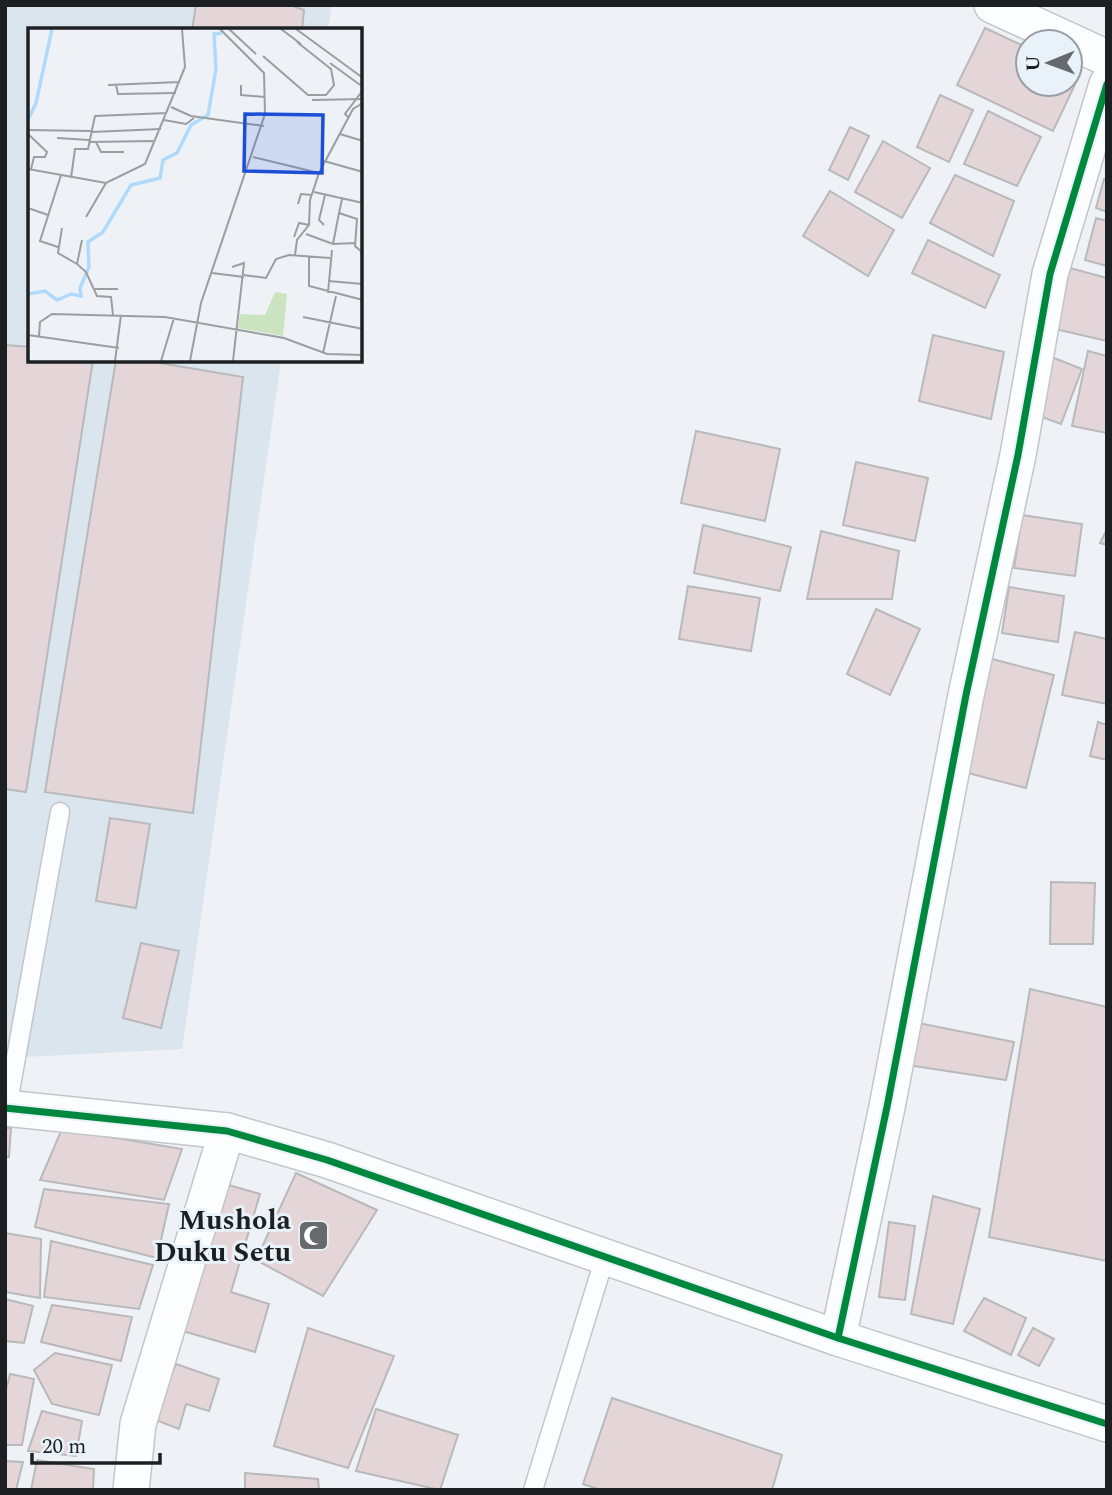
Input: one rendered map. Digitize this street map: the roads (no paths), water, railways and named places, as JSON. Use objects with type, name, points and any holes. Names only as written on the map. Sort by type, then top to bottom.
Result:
[{"type":"street","points":[[992,5],[1107,58]]},
{"type":"street","points":[[838,1338],[887,1107],[966,695],[1018,455],[1050,274],[1107,84]]},
{"type":"street","points":[[6,1108],[227,1131],[327,1160],[838,1338],[1107,1424]]},
{"type":"street","points":[[131,1490],[138,1424],[227,1131]]},
{"type":"lane","points":[[6,1108],[60,812]]},
{"type":"lane","points":[[533,1490],[605,1257]]},
{"type":"place","name":"Mushola Duku Setu","points":[[314,1235]]}]
